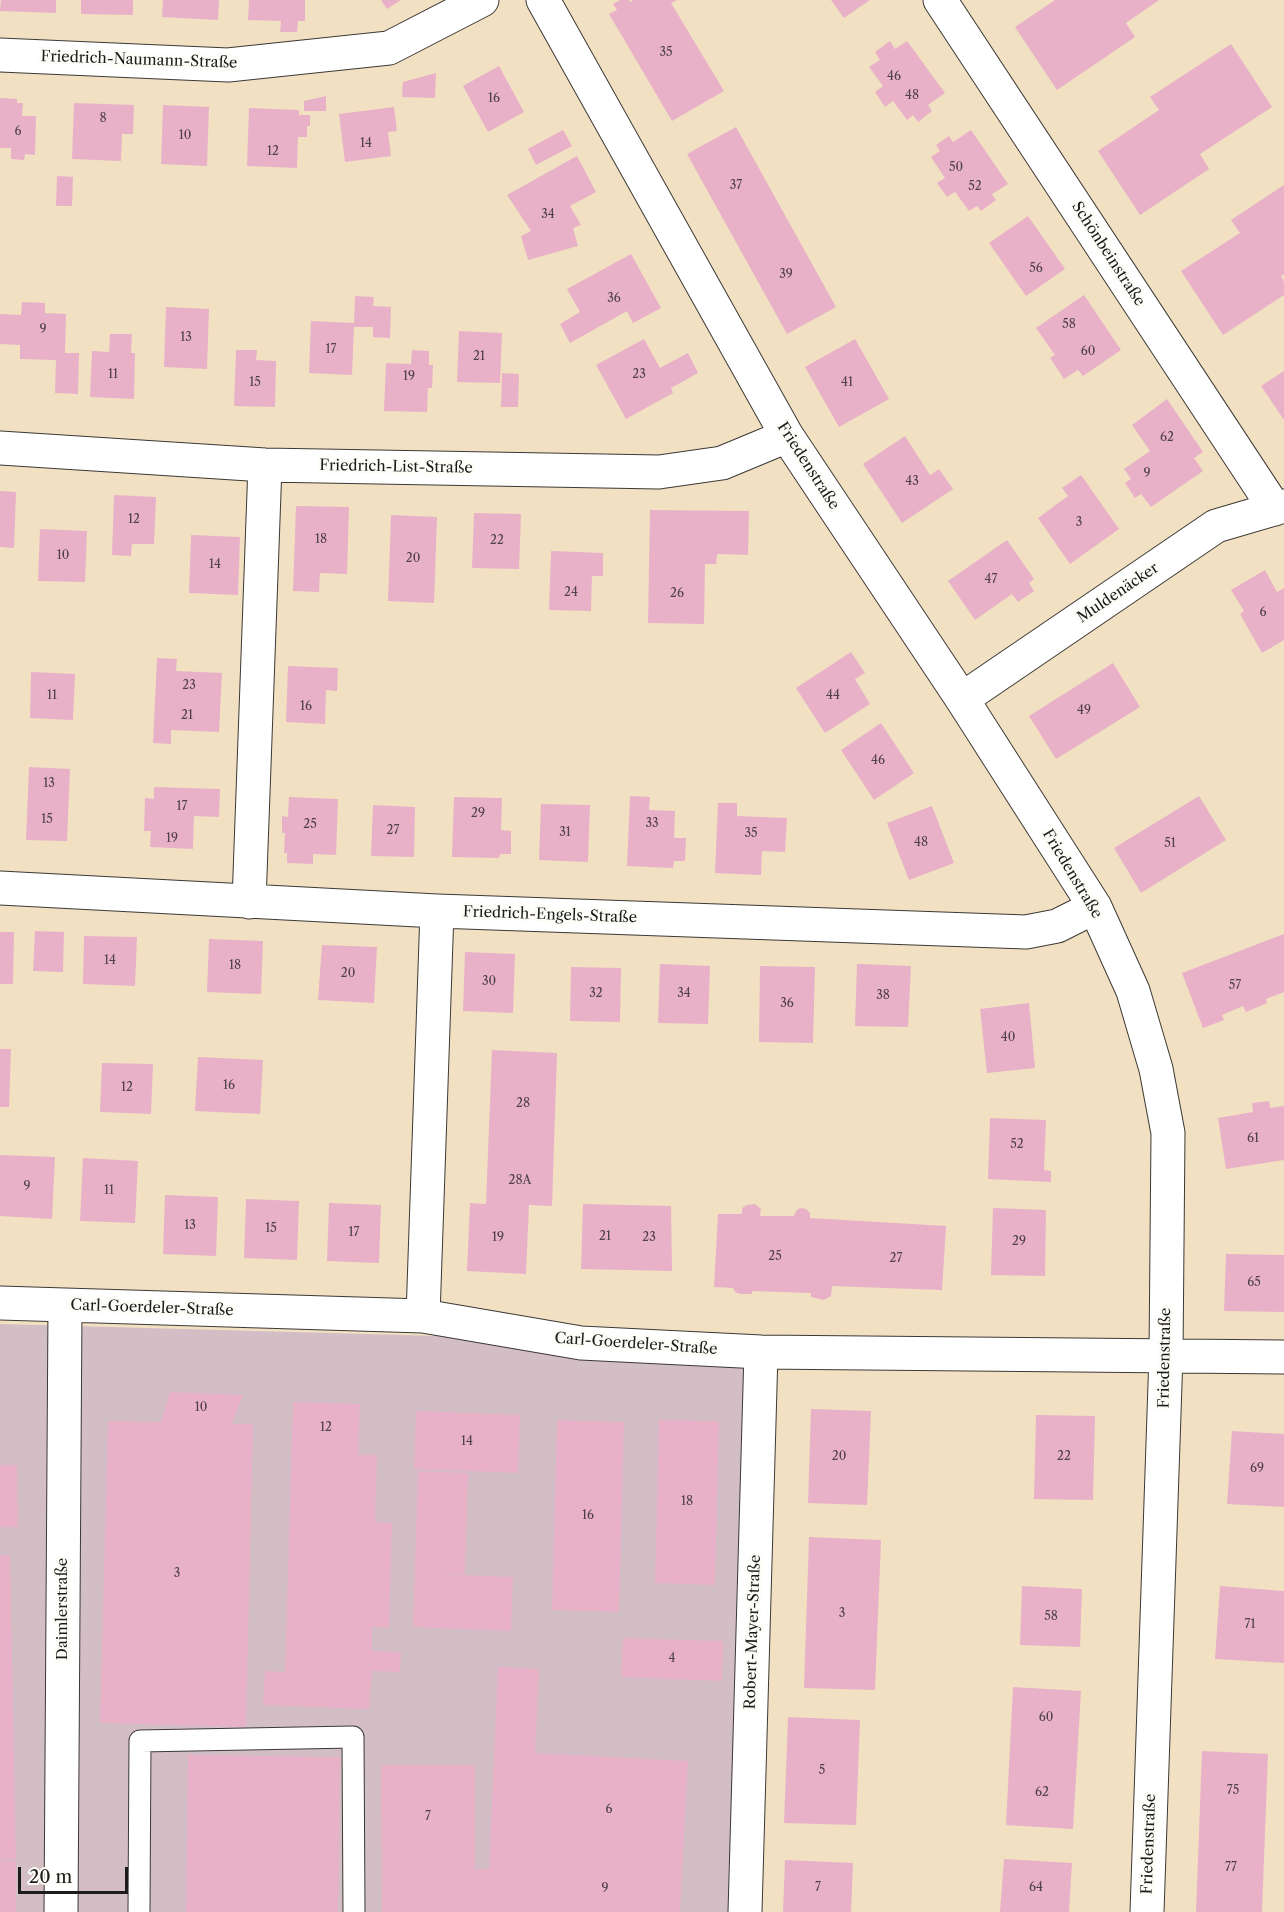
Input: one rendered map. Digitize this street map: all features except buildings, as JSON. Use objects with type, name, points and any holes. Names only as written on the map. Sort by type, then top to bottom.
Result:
[{"type":"street","name":"Friedrich-Naumann-Straße","points":[[0,55],[228,65],[389,48],[482,0]]},
{"type":"street","name":"Friedenstraße","points":[[543,0],[787,436],[962,699],[1095,907],[1132,991],[1156,1069],[1168,1133],[1166,1355],[1147,1912]]},
{"type":"street","name":"Schönbeinstraße","points":[[940,0],[1279,508]]},
{"type":"street","name":"Friedrich-List-Straße","points":[[0,448],[265,465],[659,472],[722,463],[787,436]]},
{"type":"street","points":[[249,902],[265,465]]},
{"type":"street","name":"Muldenäcker","points":[[962,699],[1216,526],[1279,508]]},
{"type":"street","name":"Friedrich-Engels-Straße","points":[[0,888],[249,902],[1026,932],[1058,926],[1095,907]]},
{"type":"street","points":[[423,1316],[437,910]]},
{"type":"street","name":"Carl-Goerdeler-Straße","points":[[0,1303],[423,1316],[581,1343],[761,1352],[1284,1357]]},
{"type":"street","name":"Daimlerstraße","points":[[61,1912],[65,1306]]},
{"type":"street","name":"Robert-Mayer-Straße","points":[[745,1912],[761,1352]]},
{"type":"lane","points":[[138,1912],[140,1741],[353,1737],[354,1912]]},
{"type":"shaded area","points":[[0,1324],[768,1345],[738,1912],[0,1912]]}]
